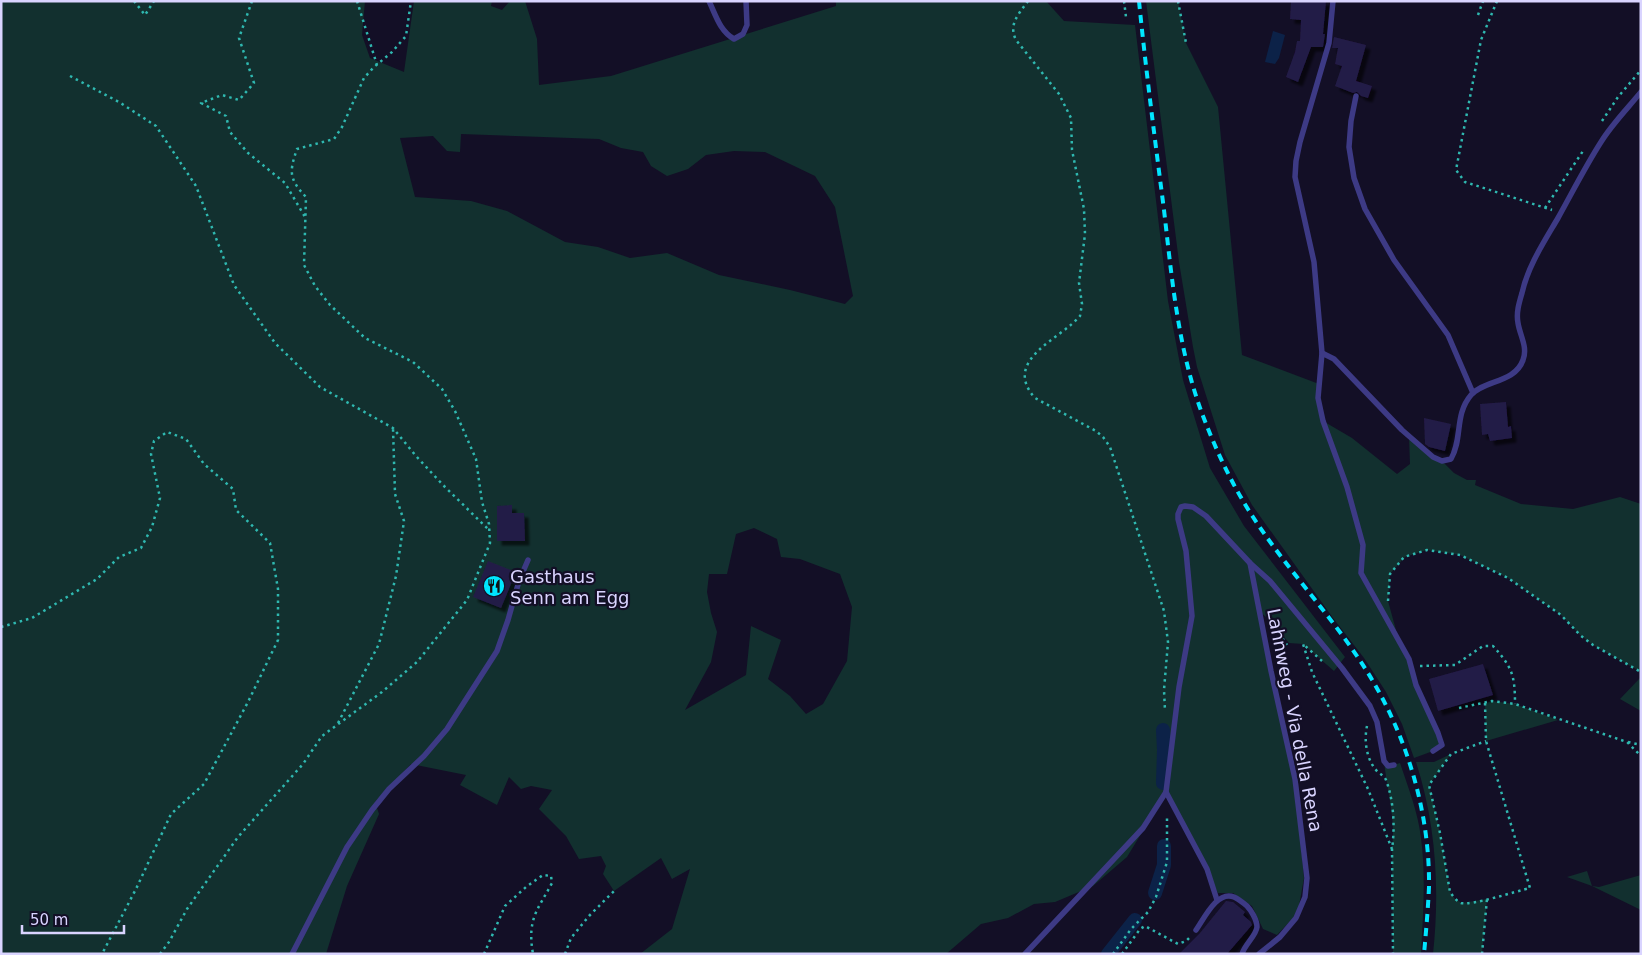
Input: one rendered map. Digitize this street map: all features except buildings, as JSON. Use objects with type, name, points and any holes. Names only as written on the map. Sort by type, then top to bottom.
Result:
[{"type":"lane","points":[[710,1],[721,28],[734,39],[743,34],[747,25],[746,1]]},
{"type":"lane","points":[[1333,1],[1329,43],[1300,142],[1295,177],[1314,262],[1322,353],[1318,398],[1323,421],[1347,488],[1363,545],[1361,573],[1409,659],[1416,685],[1442,745],[1433,751]]},
{"type":"lane","points":[[1322,353],[1334,359],[1402,430],[1433,457],[1442,461],[1451,459],[1457,442],[1459,419],[1464,405],[1473,393],[1517,371],[1524,359],[1525,348],[1518,322],[1518,313],[1522,292],[1535,258],[1601,141],[1641,92]]},
{"type":"lane","points":[[1356,96],[1351,121],[1349,147],[1354,178],[1365,208],[1394,260],[1448,335],[1473,393]]},
{"type":"lane","name":"Lahnweg - Via della Rena","points":[[1166,792],[1179,688],[1192,616],[1186,551],[1178,519],[1178,514],[1182,507],[1185,506],[1193,507],[1206,516],[1250,563],[1270,581],[1342,668],[1370,706],[1376,722],[1384,761],[1388,766],[1394,766]]},
{"type":"lane","points":[[292,954],[347,848],[372,810],[389,789],[424,756],[447,730],[497,651],[519,581],[528,560]]},
{"type":"lane","name":"Lahnweg - Via della Rena","points":[[1250,563],[1295,779],[1307,878],[1305,897],[1296,918],[1280,937],[1259,954]]},
{"type":"lane","points":[[1025,954],[1143,828],[1166,792],[1207,869],[1217,900]]},
{"type":"lane","points":[[1196,930],[1217,900],[1228,896],[1236,898],[1249,909],[1257,928],[1242,954]]},
{"type":"path","points":[[134,1],[145,15],[154,1]]},
{"type":"path","points":[[252,1],[239,38],[254,83],[239,100],[222,95],[201,103],[226,116],[230,132],[248,153],[285,183],[306,218]]},
{"type":"path","points":[[357,1],[377,65]]},
{"type":"path","points":[[160,954],[169,942],[187,909],[238,837],[303,764],[322,736],[382,692],[418,662],[467,600],[490,543],[489,524],[482,502],[476,459],[455,411],[442,389],[413,362],[365,338],[330,305],[315,286],[304,265],[306,197],[294,185],[291,166],[297,149],[334,139],[342,127],[364,78],[406,36],[411,1]]},
{"type":"path","points":[[1028,1],[1014,21],[1013,34],[1059,94],[1071,118],[1072,150],[1084,209],[1085,234],[1079,283],[1082,304],[1080,316],[1043,346],[1032,358],[1026,367],[1026,384],[1029,392],[1035,398],[1096,431],[1103,437],[1114,459],[1164,611],[1168,642],[1164,690],[1166,718]]},
{"type":"path","points":[[1124,1],[1126,17]]},
{"type":"path","points":[[1178,1],[1186,43]]},
{"type":"path","points":[[1478,15],[1484,1]]},
{"type":"path","points":[[1497,1],[1480,40],[1456,170],[1465,182],[1561,213]]},
{"type":"path","points":[[70,76],[119,102],[156,126],[196,186],[234,286],[275,343],[320,387],[393,428],[443,485],[489,530]]},
{"type":"path","points":[[338,725],[379,644],[396,576],[404,521],[395,494],[393,428]]},
{"type":"path","points":[[1,627],[32,618],[97,579],[118,557],[140,548],[152,526],[160,498],[151,454],[154,441],[167,432],[186,439],[204,464],[233,489],[236,510],[270,543],[278,589],[278,640],[248,702],[204,784],[172,814],[102,954]]},
{"type":"path","points":[[1390,609],[1388,601],[1390,574],[1404,557],[1427,550],[1460,555],[1508,578],[1561,615],[1580,635],[1593,645],[1641,672]]},
{"type":"path","points":[[1260,612],[1272,622],[1287,645]]},
{"type":"path","points":[[1328,666],[1303,644],[1312,672],[1368,789],[1392,849]]},
{"type":"path","points":[[1411,667],[1455,665],[1484,646],[1493,646],[1507,662],[1515,682],[1515,704]]},
{"type":"path","points":[[1459,708],[1492,701],[1515,704],[1641,745]]},
{"type":"path","points":[[1485,703],[1486,741],[1530,888],[1462,903],[1455,899],[1450,892],[1429,784],[1450,754],[1486,741]]},
{"type":"path","points":[[1367,726],[1365,737],[1370,759],[1376,771],[1386,778],[1391,801],[1393,836],[1393,954]]},
{"type":"path","points":[[1627,742],[1641,756]]},
{"type":"path","points":[[1113,954],[1131,929],[1148,912],[1156,897],[1167,862],[1167,810]]},
{"type":"path","points":[[484,954],[505,906],[543,875],[551,876],[552,883],[537,907],[532,923],[530,938],[533,954]]},
{"type":"path","points":[[565,954],[571,938],[589,916],[614,891]]},
{"type":"path","points":[[1482,954],[1487,899]]},
{"type":"path","points":[[1122,954],[1140,929],[1145,926],[1178,944],[1186,941],[1196,930]]},
{"type":"green space","points":[[1,1],[365,1],[362,35],[370,58],[404,72],[414,1],[492,1],[491,6],[502,10],[510,1],[525,1],[537,39],[539,85],[611,76],[836,6],[836,1],[1046,1],[1064,21],[1135,25],[1168,301],[1183,380],[1210,468],[1244,526],[1345,657],[1334,671],[1303,644],[1289,643],[1272,622],[1260,612],[1295,779],[1304,878],[1299,906],[1294,917],[1277,935],[1263,929],[1252,906],[1233,893],[1218,893],[1166,793],[1127,857],[1093,886],[1055,902],[1034,904],[1008,918],[981,924],[946,954],[640,954],[672,929],[690,869],[672,879],[661,858],[614,891],[603,874],[606,866],[601,856],[579,859],[566,836],[539,809],[552,790],[531,786],[521,789],[509,777],[497,805],[460,785],[466,775],[411,764],[375,802],[379,814],[347,886],[326,954],[1,954]],"holes":[[[461,134],[599,139],[621,148],[643,152],[651,166],[667,176],[688,169],[706,155],[734,151],[765,152],[815,176],[835,207],[853,296],[845,304],[719,275],[667,253],[630,258],[598,247],[565,242],[507,211],[471,201],[415,197],[400,138],[433,136],[447,151],[460,152]],[[754,528],[777,539],[781,557],[800,559],[840,574],[852,607],[847,661],[823,704],[806,714],[790,696],[768,679],[781,640],[751,626],[746,675],[685,710],[711,662],[717,632],[707,592],[709,574],[727,574],[736,534]]]},
{"type":"green space","points":[[1146,1],[1178,1],[1186,43],[1218,107],[1242,355],[1319,384],[1323,421],[1352,438],[1397,474],[1410,464],[1409,436],[1442,461],[1454,473],[1467,480],[1476,480],[1475,485],[1521,504],[1573,509],[1620,497],[1641,504],[1641,672],[1593,645],[1580,635],[1561,615],[1508,578],[1460,555],[1427,550],[1405,557],[1390,574],[1388,601],[1399,641],[1442,745],[1433,751],[1414,758],[1402,724],[1386,692],[1364,658],[1252,505],[1225,455],[1197,367],[1193,347],[1179,262]]},
{"type":"green space","points":[[1641,677],[1641,711],[1620,699]]},
{"type":"green space","points":[[1492,701],[1515,704],[1558,720],[1486,741],[1485,703]]},
{"type":"green space","points":[[1451,754],[1429,785],[1440,833],[1450,892],[1455,899],[1462,903],[1487,899],[1482,954],[1433,954],[1436,905],[1435,857],[1428,809],[1416,762],[1434,762]]},
{"type":"green space","points":[[1384,761],[1394,765],[1400,763],[1420,828],[1424,881],[1421,954],[1393,954],[1393,827]]},
{"type":"green space","points":[[1587,871],[1592,886],[1567,877]]},
{"type":"green space","points":[[1641,875],[1641,910],[1592,886],[1599,887]]},
{"type":"water","points":[[1273,31],[1285,35],[1279,58],[1275,64],[1265,62]]},
{"type":"waterway","points":[[1163,730],[1163,783]]},
{"type":"waterway","points":[[1155,893],[1164,865],[1164,846]]},
{"type":"waterway","points":[[1108,954],[1135,920]]},
{"type":"railway","points":[[1139,1],[1173,288],[1187,366],[1194,391],[1219,454],[1245,505],[1281,556],[1355,653],[1382,697],[1405,749],[1420,803],[1428,859],[1428,912],[1424,954]]},
{"type":"place","name":"Gasthaus Senn am Egg","points":[[494,586]]}]
